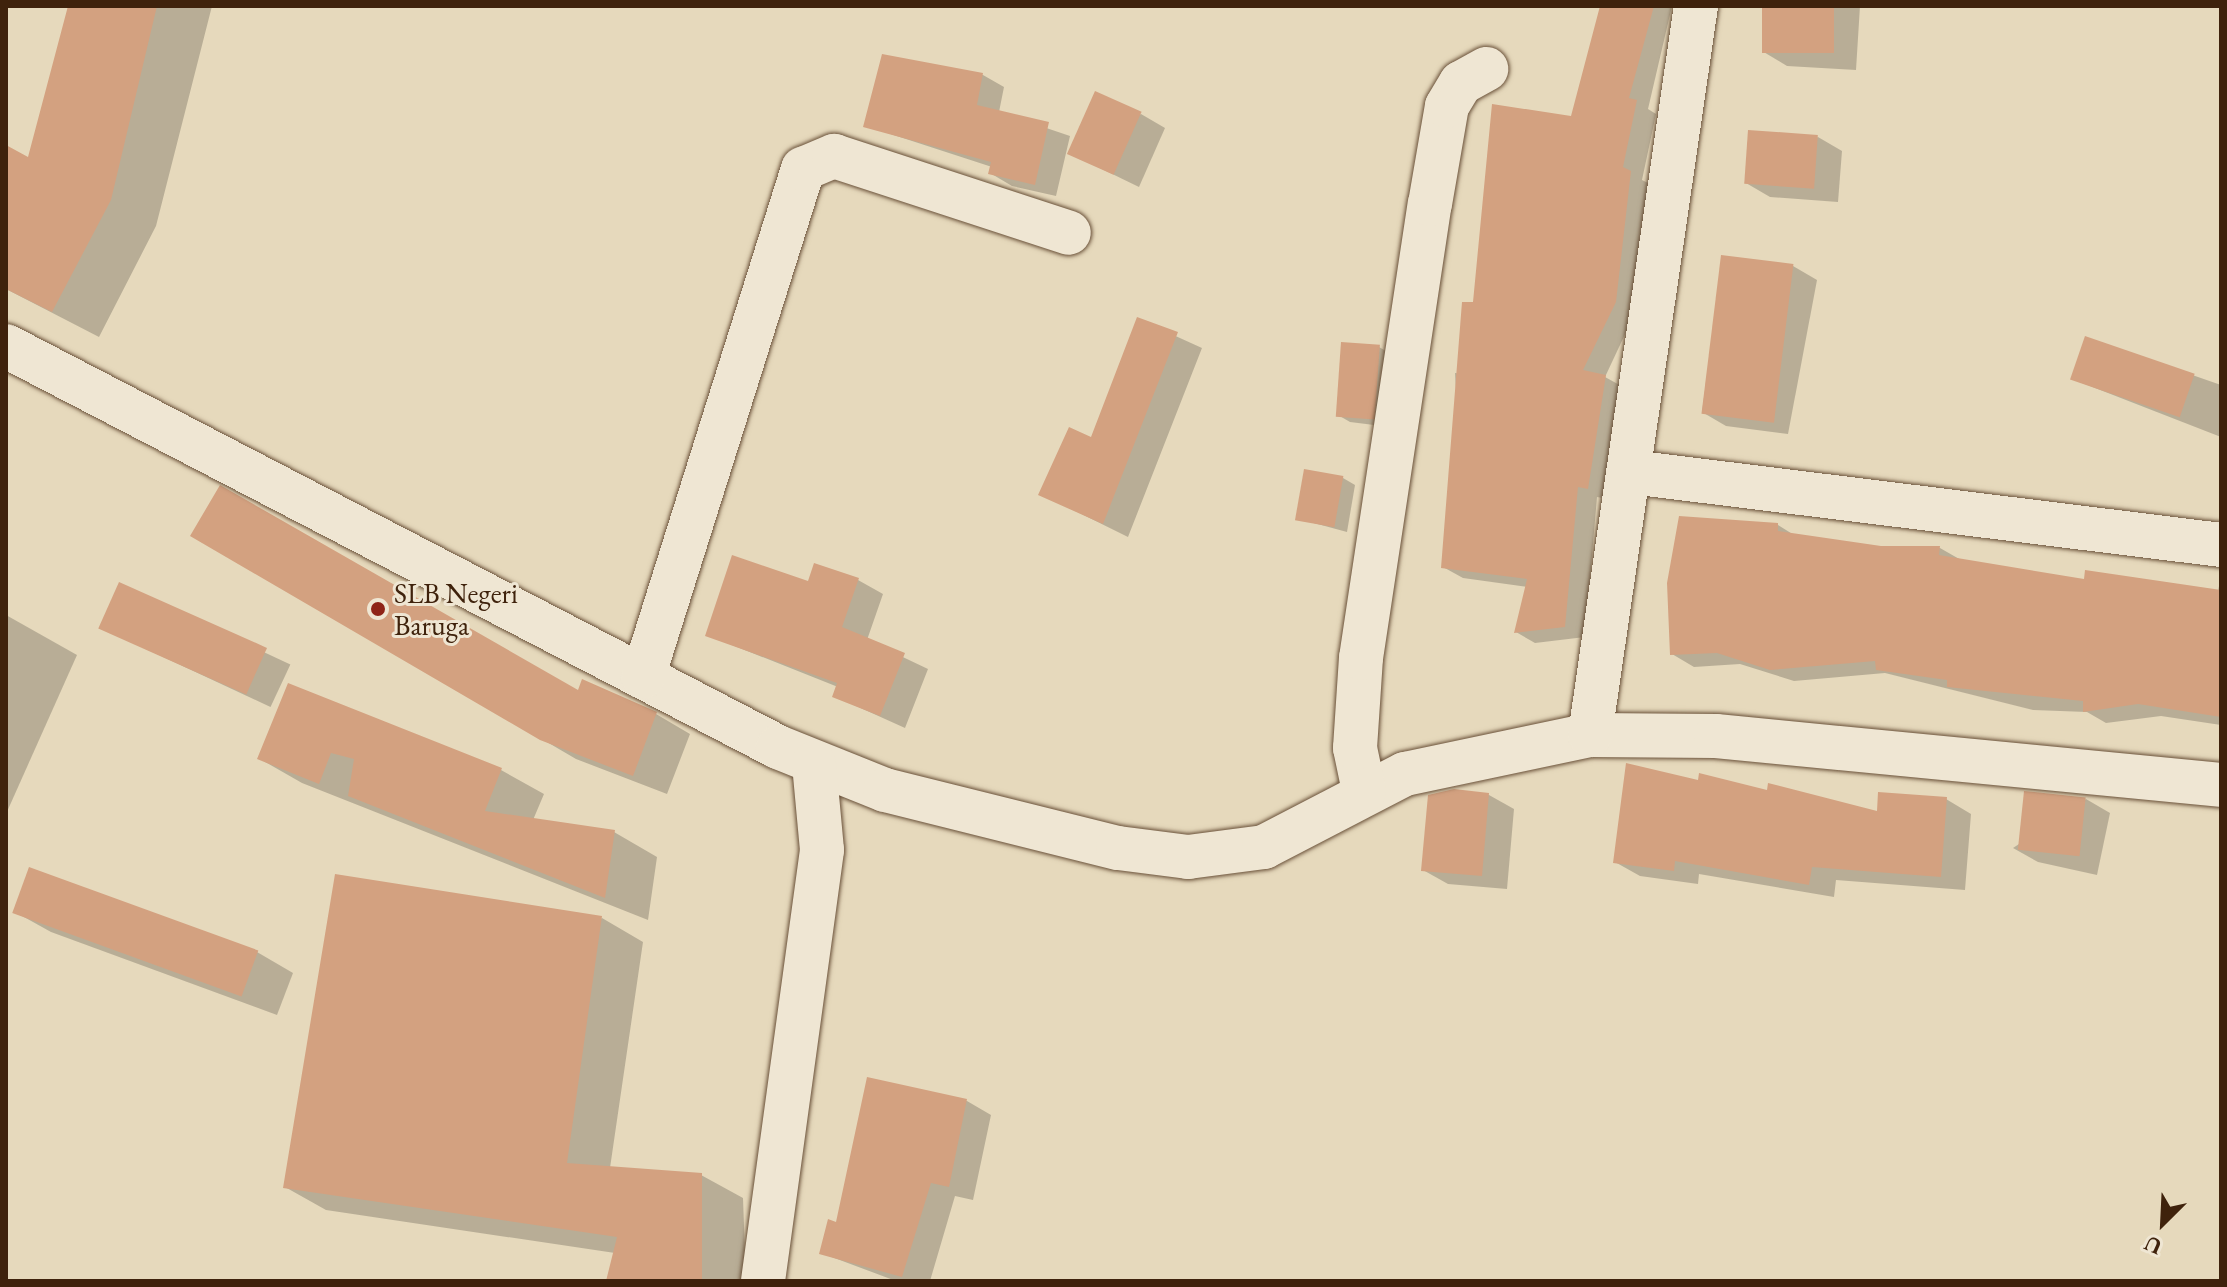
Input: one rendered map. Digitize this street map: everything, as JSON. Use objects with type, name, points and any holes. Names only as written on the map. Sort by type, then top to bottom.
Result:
[{"type":"street","points":[[1590,735],[1631,472],[1696,6]]},
{"type":"street","points":[[1364,791],[1355,748],[1361,658],[1430,204],[1447,106],[1461,83],[1486,69]]},
{"type":"street","points":[[643,677],[803,169],[834,156],[1069,233]]},
{"type":"street","points":[[6,346],[814,763],[1032,831],[1188,857],[1292,838],[1364,791],[1405,774],[1590,735],[1716,736],[2221,785]]},
{"type":"street","points":[[1631,472],[2221,545]]},
{"type":"street","points":[[763,1281],[822,850],[814,763]]},
{"type":"building","points":[[68,6],[157,6],[111,200],[52,312],[6,289],[6,145],[28,157]]},
{"type":"building","points":[[1600,6],[1654,6],[1629,98],[1637,100],[1623,167],[1631,171],[1616,302],[1583,370],[1606,375],[1588,489],[1578,487],[1565,627],[1514,633],[1527,579],[1441,568],[1462,302],[1473,302],[1492,104],[1571,116]]},
{"type":"building","points":[[1762,6],[1834,6],[1834,53],[1762,53]]},
{"type":"building","points":[[882,54],[983,73],[977,105],[1049,122],[1035,185],[988,174],[991,162],[863,127]]},
{"type":"building","points":[[1095,91],[1142,112],[1114,175],[1067,154]]},
{"type":"building","points":[[1748,130],[1818,135],[1814,189],[1744,184]]},
{"type":"building","points":[[1721,255],[1793,264],[1774,423],[1702,414]]},
{"type":"building","points":[[1137,317],[1178,332],[1103,524],[1038,495],[1069,427],[1091,437]]},
{"type":"building","points":[[2085,336],[2195,374],[2180,417],[2070,379]]},
{"type":"building","points":[[1341,342],[1380,345],[1375,420],[1336,417]]},
{"type":"building","points":[[1304,469],[1343,476],[1334,527],[1295,520]]},
{"type":"building","name":"SLB Negeri Baruga","points":[[220,485],[578,690],[582,679],[657,712],[633,776],[540,740],[190,536]]},
{"type":"building","points":[[1679,516],[1778,523],[1778,531],[1881,546],[1940,546],[1939,555],[2084,579],[2085,570],[2221,590],[2221,717],[2138,704],[2083,712],[2083,701],[1947,687],[1947,680],[1876,670],[1875,661],[1770,670],[1717,653],[1670,655],[1667,583]]},
{"type":"building","points":[[732,555],[808,581],[814,563],[859,578],[842,627],[905,653],[880,716],[832,697],[837,683],[705,636]]},
{"type":"building","points":[[119,582],[267,648],[246,694],[98,629]]},
{"type":"building","points":[[288,683],[502,768],[485,811],[615,830],[605,898],[348,796],[354,759],[331,753],[319,784],[257,759]]},
{"type":"building","points":[[1626,763],[1698,780],[1699,773],[1767,790],[1768,783],[1877,811],[1878,792],[1947,797],[1941,877],[1812,867],[1809,885],[1675,861],[1674,871],[1613,863]]},
{"type":"building","points":[[1454,789],[1489,793],[1482,876],[1421,871],[1428,795]]},
{"type":"building","points":[[2024,791],[2086,797],[2079,856],[2018,850]]},
{"type":"building","points":[[29,867],[258,950],[242,996],[12,913]]},
{"type":"building","points":[[335,874],[602,916],[567,1163],[702,1173],[702,1281],[606,1281],[617,1237],[283,1188]]},
{"type":"building","points":[[867,1077],[967,1099],[949,1187],[931,1183],[902,1277],[819,1254],[828,1219],[836,1222]]},
{"type":"place","name":"SLB Negeri Baruga","points":[[378,609]]}]
